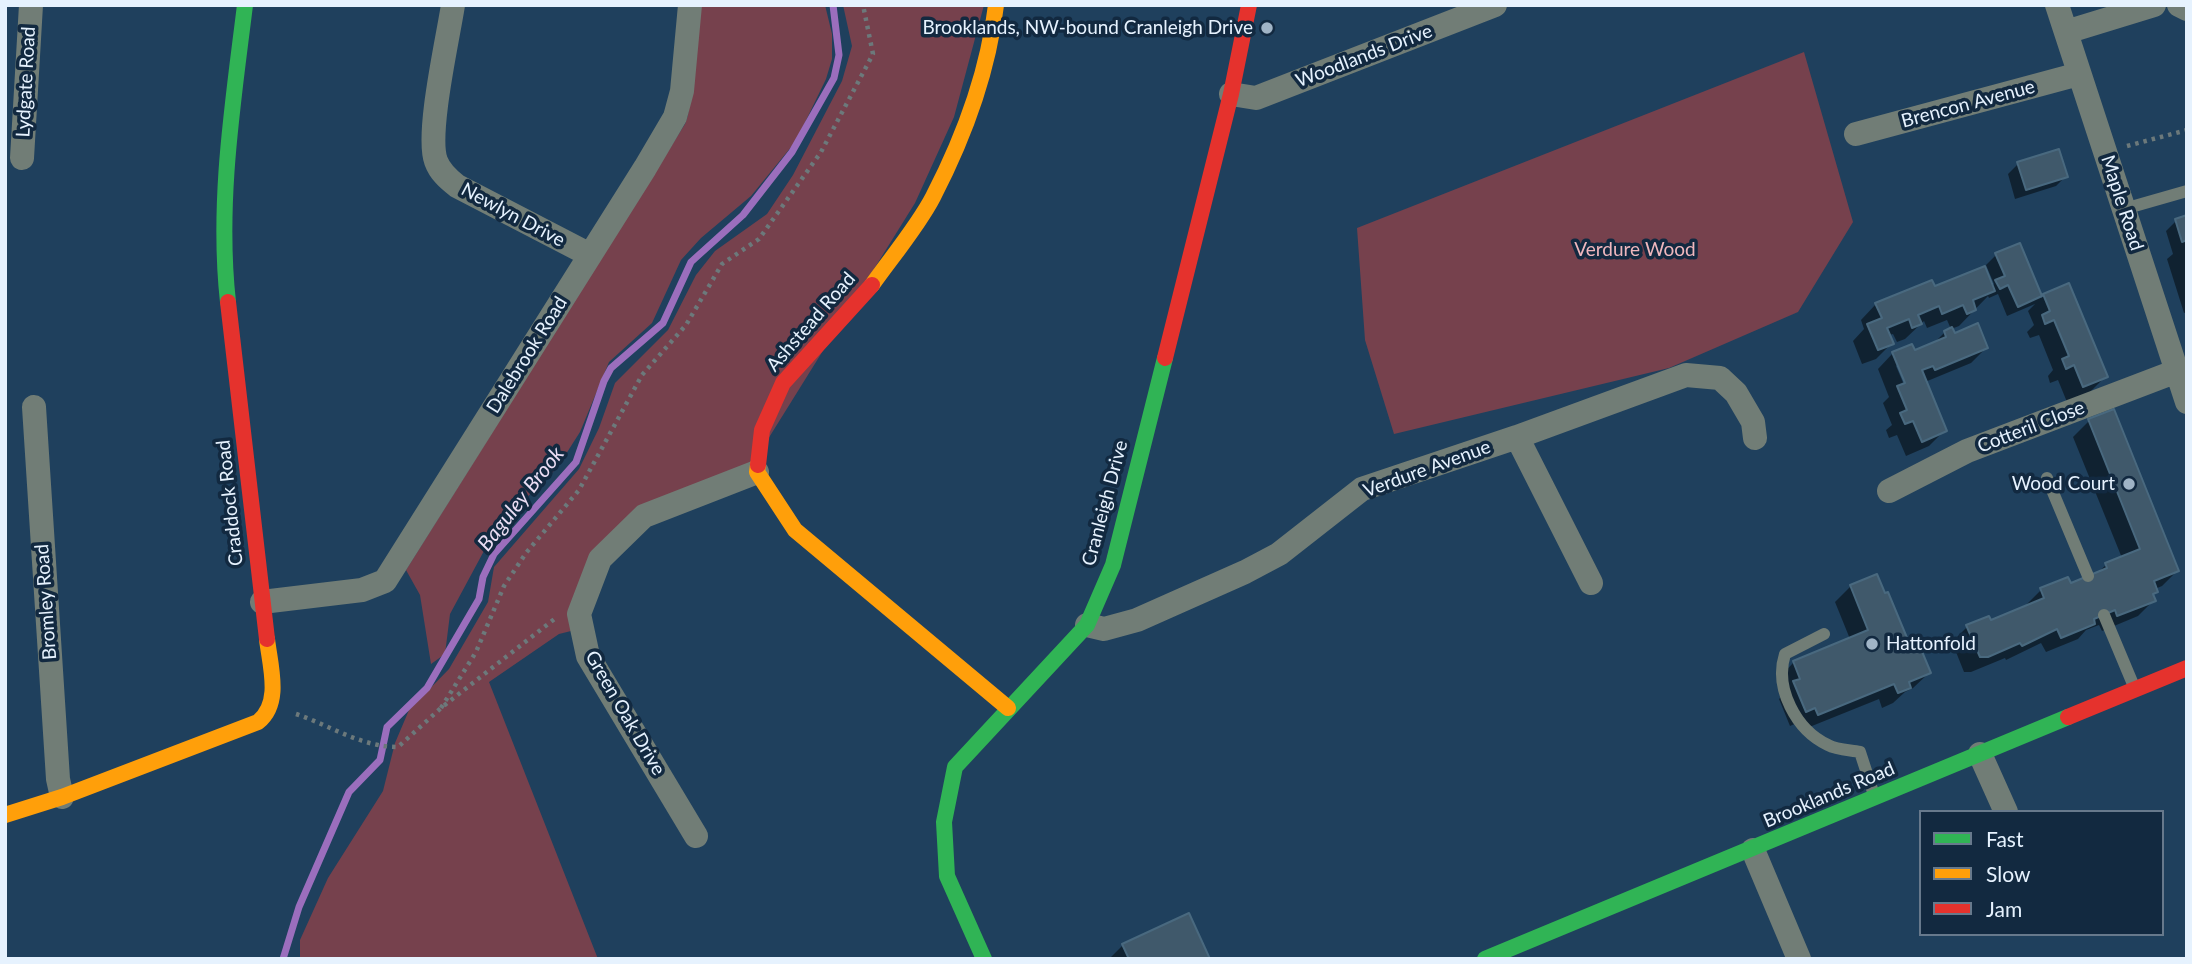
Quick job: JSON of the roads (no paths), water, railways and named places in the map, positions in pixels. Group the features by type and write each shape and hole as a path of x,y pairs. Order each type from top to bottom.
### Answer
{"street":[{"name":"Lydgate Road","path":"22,159 31,5"},
{"name":"Craddock Road","path":"62,797 253,725 264,719 271,708 273,693 226,288 223,226 245,5"},
{"name":"Newlyn Drive","path":"453,5 434,125 433,145 436,161 443,174 457,186 590,255"},
{"name":"Dalebrook Road","path":"262,602 362,590 385,581 675,117 682,91 690,5"},
{"name":"Ashstead Road","path":"757,472 762,430 783,383 865,295 932,200 979,91 992,38 996,5"},
{"name":"Cranleigh Drive","path":"984,959 947,876 944,822 955,767 1087,625 1113,565 1231,94 1249,5"},
{"name":"Woodlands Drive","path":"1231,94 1256,98 1495,5"},
{"name":"Maple Road","path":"2057,5 2187,402"},
{"path":"2066,32 2154,5"},
{"path":"2179,5 2187,9"},
{"name":"Brencon Avenue","path":"1856,134 2080,74"},
{"name":"Cotteril Close","path":"1889,491 1967,451 2177,371"},
{"name":"Verdure Avenue","path":"1087,625 1104,629 1138,620 1279,554 1362,489 1686,376 1720,378 1737,393 1753,422 1755,438"},
{"name":"Bromley Road","path":"34,407 58,779 62,797"},
{"path":"1517,437 1591,583"},
{"name":"Green Oak Drive","path":"696,836 588,656 579,614 600,559 643,516 757,472"},
{"path":"757,472 795,530 1008,708"},
{"name":"Brooklands Road","path":"1485,959 2187,668"},
{"path":"1980,754 2005,810"},
{"path":"5,815 62,797"},
{"path":"1753,849 1799,959"}],"lane":[{"path":"2124,209 2187,191"},
{"path":"2047,478 2088,576"},
{"path":"2104,615 2135,690"},
{"path":"1824,634 1785,654 1781,666 1782,680 1795,715 1804,727 1830,746 1860,752 1875,799"}],"waterway":[{"name":"Baguley Brook","path":"283,959 299,907 349,792 380,760 387,727 427,688 479,599 483,577 494,554 576,462 611,368 663,323 691,262 743,215 792,152 834,78 839,55 833,5"}],"place":[{"name":"Brooklands, NW-bound Cranleigh Drive","path":"1267,28"},
{"name":"Wood Court","path":"2129,484"},
{"name":"Hattonfold","path":"1872,644"}],"park label":[{"name":"Verdure Wood","path":"1635,250"}]}
